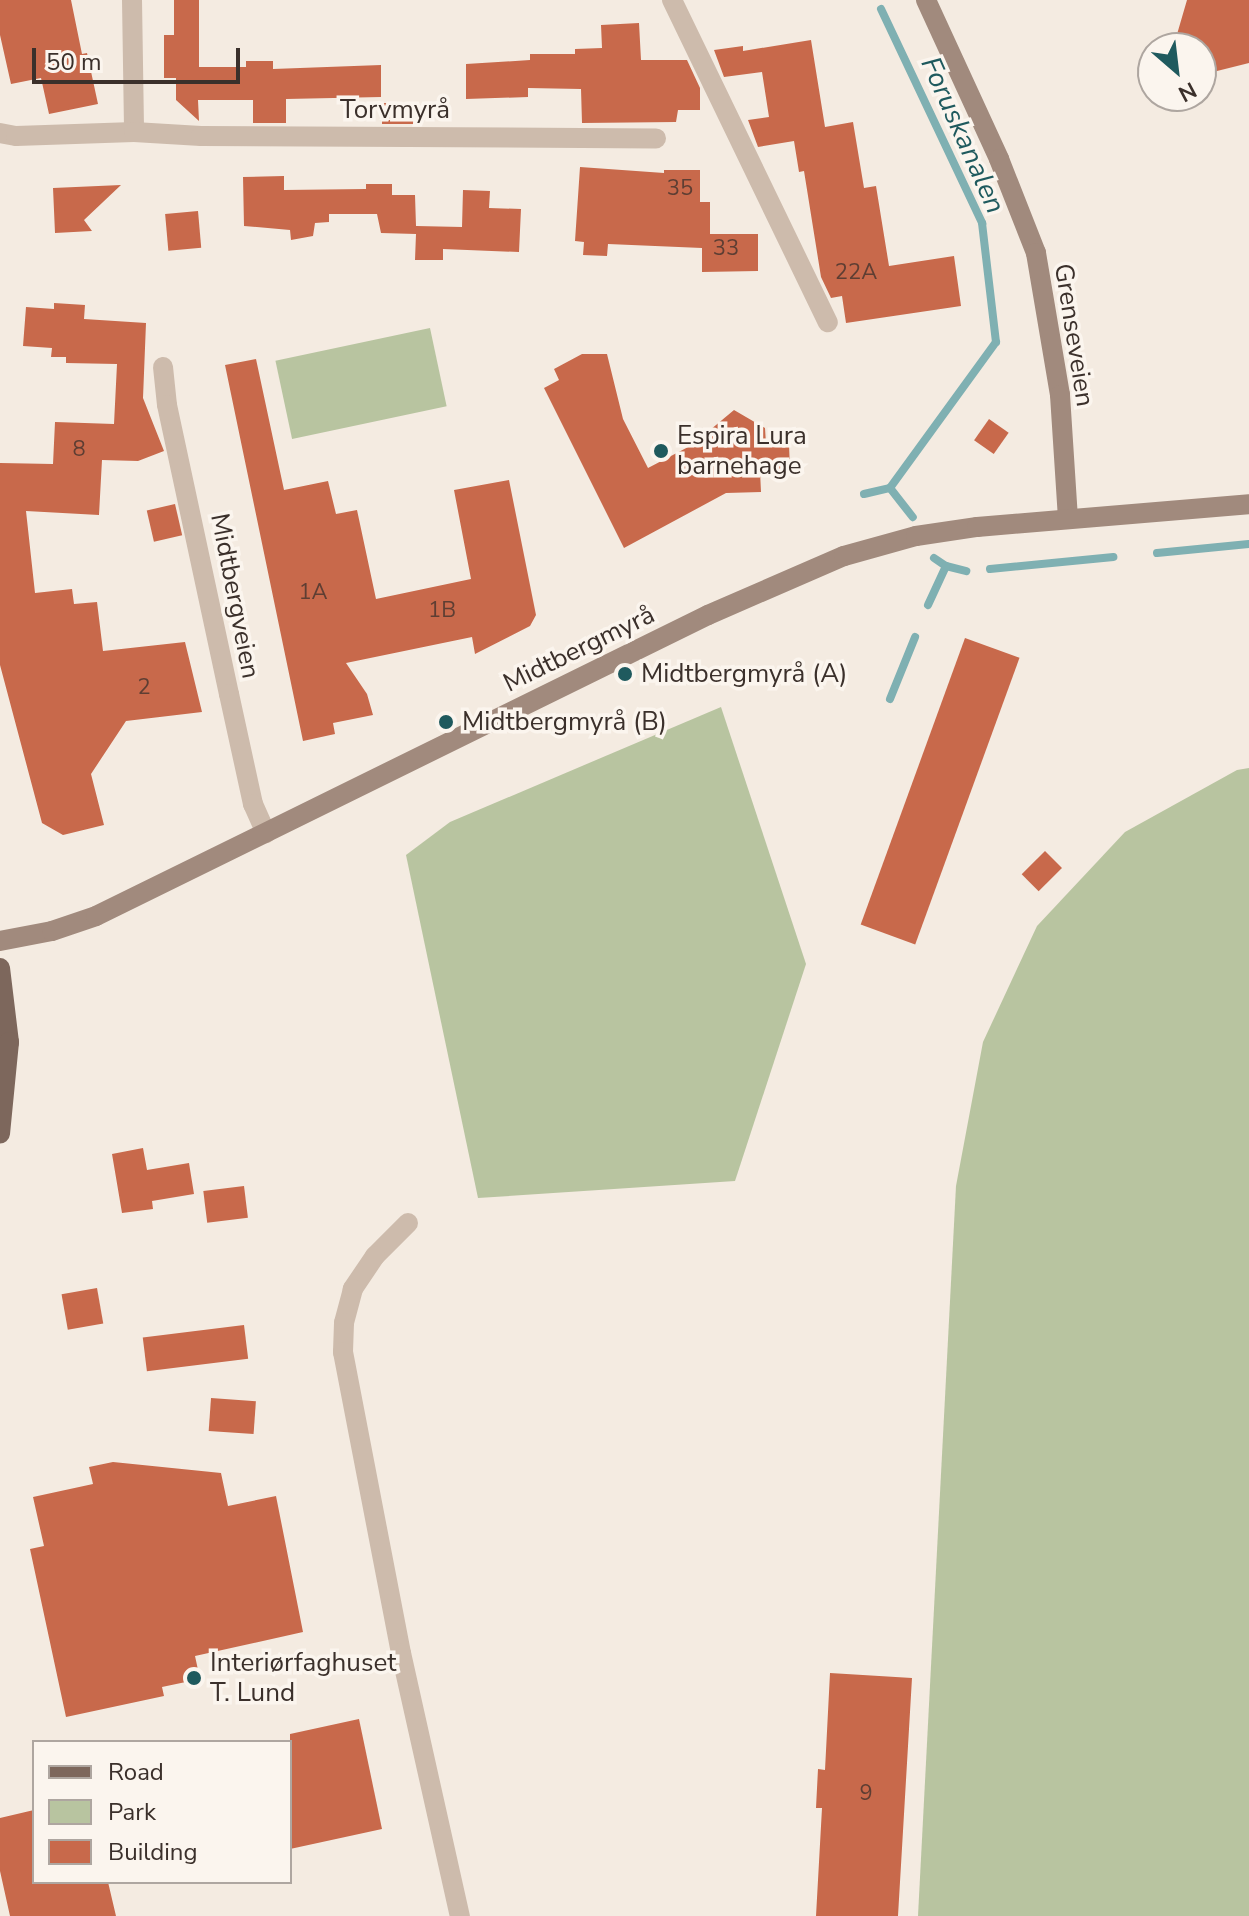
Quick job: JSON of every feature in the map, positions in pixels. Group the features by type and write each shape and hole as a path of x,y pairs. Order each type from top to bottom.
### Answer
{"main road":[{"path":"0,968 9,1042 0,1134"}],"street":[{"path":"132,0 134,132"},
{"path":"672,0 828,322"},
{"name":"Grenseveien","path":"926,0 999,159 1036,253 1060,395 1068,519"},
{"name":"Torvmyrå","path":"0,133 57,136 134,132 201,136 656,138"},
{"name":"Midtbergveien","path":"163,367 167,405 253,804 266,833"},
{"path":"1068,519 1249,504"},
{"name":"Midtbergmyrå","path":"0,941 52,931 96,916 708,615 844,556 916,536 1068,519"},
{"path":"408,1223 361,1275 347,1307 343,1342 401,1653 460,1916"}],"green space":[{"path":"430,328 447,406 292,439 275,361"},
{"path":"721,707 806,964 735,1181 478,1198 406,855 450,822"},
{"path":"1249,768 1249,1916 918,1916 956,1186 983,1042 1037,926 1125,832 1237,770"}],"building":[{"path":"0,0 71,0 82,54 87,53 98,104 49,114 41,78 11,84 0,35"},
{"path":"174,0 199,0 199,67 246,67 246,61 273,61 273,69 381,65 381,97 286,99 286,123 253,123 253,100 198,100 199,121 176,100 176,78 164,78 164,35 174,35"},
{"path":"1187,0 1249,0 1249,63 1217,71 1217,32 1178,32"},
{"path":"639,23 641,60 687,60 700,88 700,110 678,110 676,122 582,123 581,89 528,88 528,97 466,99 466,64 530,60 530,54 575,54 575,49 602,48 601,25"},
{"path":"811,40 825,127 853,122 864,188 876,186 889,266 954,256 961,306 846,323 842,296 831,298 821,277 804,171 799,172 794,141 758,147 748,120 769,117 762,72 724,77 714,50 743,46 743,51"},
{"path":"382,103 413,103 413,124 382,124"},
{"path":"580,167 664,173 664,170 700,170 700,202 710,202 710,234 758,234 758,271 702,272 702,248 608,244 607,256 583,255 584,242 575,241"},
{"path":"284,176 284,190 366,189 366,184 392,184 392,195 415,195 416,226 462,227 463,190 490,191 489,208 521,209 519,252 443,249 443,260 415,260 416,234 381,233 377,214 329,214 329,222 315,223 313,236 291,240 290,230 244,226 243,177"},
{"path":"121,185 84,220 92,231 55,233 53,188"},
{"path":"198,211 201,248 168,251 165,214"},
{"path":"54,303 85,305 84,319 146,323 143,398 164,451 138,461 102,460 99,515 26,511 35,593 72,589 74,604 97,602 103,651 185,642 202,712 126,721 91,774 104,825 63,835 42,823 0,665 0,463 53,464 55,422 114,424 117,364 66,363 66,357 51,357 52,348 23,346 26,307 54,309"},
{"path":"582,354 607,354 623,419 648,468 692,445 734,410 765,428 766,444 789,444 790,470 760,471 761,492 726,493 624,548 544,388 559,380 554,369"},
{"path":"256,359 284,490 328,481 336,514 357,510 376,599 471,579 454,490 509,480 536,615 530,626 475,654 472,637 346,663 367,694 373,715 333,723 335,734 303,741 225,365"},
{"path":"989,419 1009,433 994,454 974,440"},
{"path":"175,504 182,535 154,542 147,511"},
{"path":"965,638 1020,658 915,944 861,925"},
{"path":"1045,851 1062,868 1039,891 1022,874"},
{"path":"143,1148 147,1170 189,1163 194,1194 152,1201 153,1209 122,1213 112,1154"},
{"path":"244,1186 248,1218 207,1223 203,1191"},
{"path":"97,1288 103,1323 68,1330 62,1294"},
{"path":"244,1325 248,1359 147,1371 143,1337"},
{"path":"211,1398 256,1401 254,1434 209,1431"},
{"path":"113,1462 221,1473 228,1506 276,1496 303,1632 195,1656 200,1679 162,1687 164,1696 66,1717 30,1549 44,1546 33,1497 93,1484 89,1467"},
{"path":"830,1673 912,1678 898,1916 816,1916 822,1808 816,1808 818,1769 825,1770"},
{"path":"359,1719 382,1829 292,1849 290,1734"},
{"path":"32,1810 32,1884 108,1884 116,1916 10,1916 0,1871 0,1818"}],"waterway":[{"name":"Foruskanalen","path":"881,9 982,223 996,342 890,488"},
{"name":"Foruskanalen","path":"864,494 890,488 913,517"},
{"name":"Foruskanalen","path":"1157,553 1249,544"},
{"name":"Foruskanalen","path":"990,569 1113,557"},
{"name":"Foruskanalen","path":"934,558 946,566 966,571"},
{"path":"928,605 946,566"},
{"path":"890,699 915,637"}],"place":[{"name":"Espira Lura barnehage","path":"661,451"},
{"name":"Midtbergmyrå (A)","path":"625,674"},
{"name":"Midtbergmyrå (B)","path":"446,722"},
{"name":"Interiørfaghuset T. Lund","path":"194,1678"}]}
